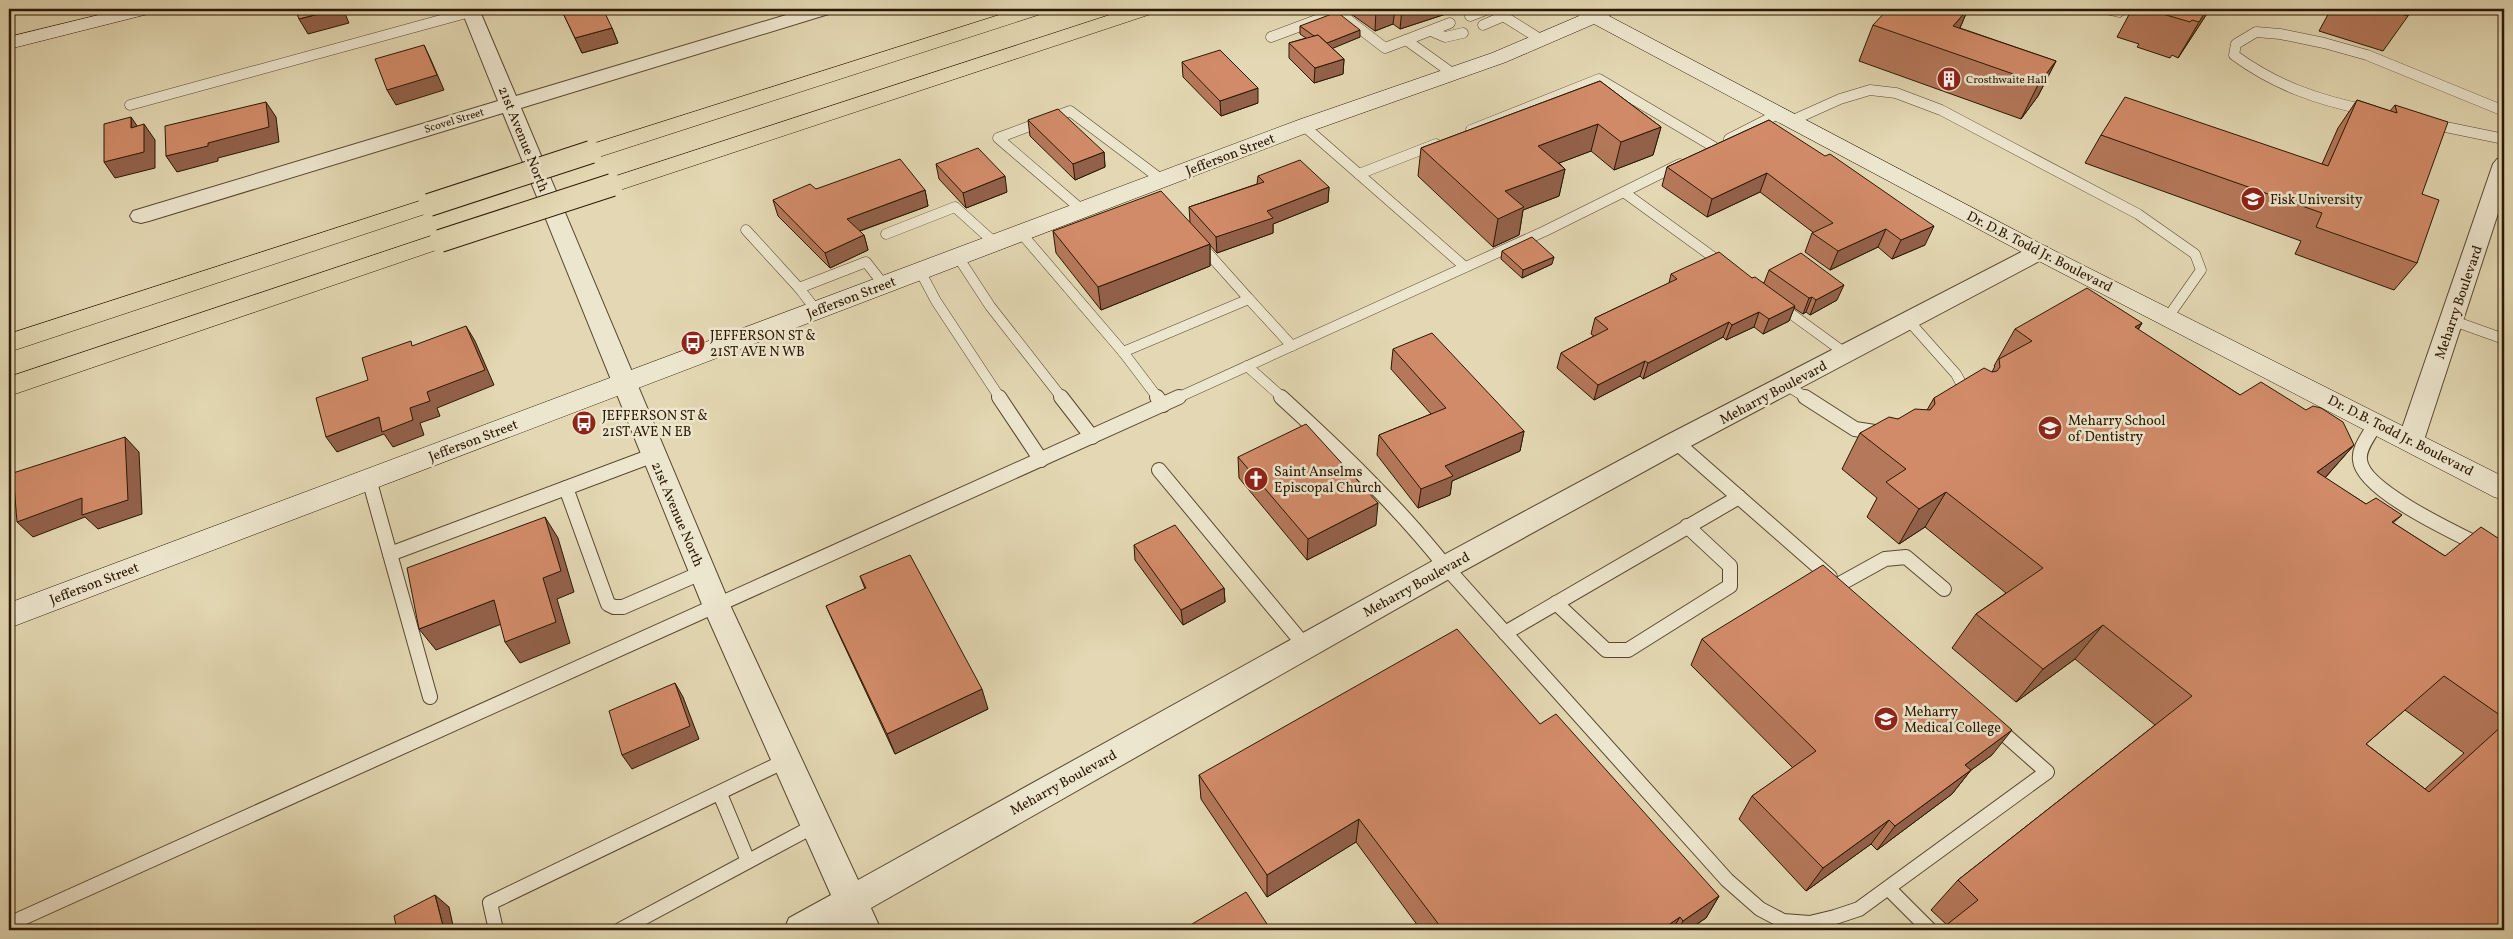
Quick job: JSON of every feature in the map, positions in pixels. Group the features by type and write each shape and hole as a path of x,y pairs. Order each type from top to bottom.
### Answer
{"highway":[{"path":"9,344 591,152 1037,9"},
{"path":"9,387 440,241 1147,9"}],"main road":[{"path":"9,43 145,9"},
{"name":"Jefferson Street","path":"9,616 1082,210 1155,187 1304,126 1540,39 1594,11"},
{"name":"Dr. D.B. Todd Jr. Boulevard","path":"1594,11 1785,118 2039,252 2504,488"}],"street":[{"name":"Scovel Street","path":"141,216 509,103 825,9"},
{"name":"21st Avenue North","path":"474,10 509,103 717,607 864,930"},
{"name":"Meharry Boulevard","path":"2411,440 2504,164"},
{"name":"Meharry Boulevard","path":"801,930 1446,567 1676,442 2039,252"}],"lane":[{"path":"1470,16 1488,9"},
{"path":"1492,9 1540,39"},
{"path":"2106,9 2118,12"},
{"path":"130,105 474,10"},
{"path":"1271,37 1338,12 1385,48 1450,23"},
{"path":"1483,25 1504,16"},
{"path":"1432,30 1445,37 1463,33"},
{"path":"2377,112 2311,98 2259,74 2234,55 2236,44 2256,32 2280,34 2324,43 2367,55 2504,111"},
{"path":"1406,40 1452,73"},
{"path":"1461,134 1599,79 1709,149 1785,118 1870,90 1896,93 1941,110 2138,214 2195,254 2201,270 2168,317"},
{"path":"1082,210 998,138 1070,110 1155,187"},
{"path":"2422,122 2504,139"},
{"path":"1304,126 1466,267"},
{"path":"1359,174 1442,141"},
{"path":"9,924 551,678 717,607 1163,405 1625,193 1687,161"},
{"path":"1625,193 1730,269"},
{"path":"886,234 956,207 995,243"},
{"path":"746,230 799,288 816,310"},
{"path":"1021,233 1123,352 1163,405"},
{"path":"1193,236 1292,346"},
{"path":"958,257 990,306 1092,437"},
{"path":"799,288 866,262 884,285"},
{"path":"920,271 936,300 1041,460"},
{"path":"1770,298 1845,353"},
{"path":"1123,352 1249,299"},
{"path":"1908,320 1956,374 1971,400"},
{"path":"2451,320 2504,339"},
{"path":"1247,366 1328,441 1420,534 1446,567 1727,880 1774,926 1826,921 1860,909 2047,772 1987,718"},
{"path":"1786,385 1855,429 1890,435"},
{"path":"2376,422 2359,458 2369,478 2379,489 2394,499 2504,557"},
{"path":"1676,442 1853,598"},
{"path":"390,554 654,455"},
{"path":"1159,470 1306,646"},
{"path":"369,479 430,696"},
{"path":"566,488 608,604 614,607 623,607 703,572"},
{"path":"1505,633 1739,497"},
{"path":"1556,603 1606,650 1628,650 1730,586 1730,566 1687,526"},
{"path":"1838,585 1885,559 1906,557 1944,589"},
{"path":"496,930 490,903 720,794 787,760"},
{"path":"720,794 748,861"},
{"path":"620,930 816,825"},
{"path":"1889,889 1930,930"}],"building":[{"path":"295,9 338,9 299,19"},
{"path":"561,9 603,9 612,28 575,38"},
{"path":"1888,9 1968,9 1953,26 2056,61 2039,83 1873,25"},
{"path":"2158,9 2207,9 2199,22 2192,20 2190,22 2156,12"},
{"path":"2385,9 2411,9 2408,16"},
{"path":"1337,12 1360,30 1327,43 1318,35 1314,36 1300,26"},
{"path":"1318,35 1344,59 1315,68 1289,43"},
{"path":"424,45 437,75 387,90 375,59"},
{"path":"1220,50 1258,88 1220,101 1182,62"},
{"path":"1600,81 1661,127 1621,142 1598,124 1538,146 1565,169 1505,191 1524,207 1498,219 1421,148"},
{"path":"2125,97 2328,166 2357,100 2397,113 2395,105 2448,122 2422,194 2439,200 2417,263 2316,227 2322,213 2101,135"},
{"path":"266,102 269,127 208,143 208,146 166,156 165,126"},
{"path":"1058,109 1104,152 1073,164 1028,120"},
{"path":"131,117 131,128 144,124 144,152 104,162 104,124"},
{"path":"1769,120 1825,156 1830,154 1934,226 1901,240 1886,229 1838,251 1812,233 1833,223 1767,173 1712,199 1667,167"},
{"path":"978,148 1005,176 963,193 936,164"},
{"path":"900,159 925,190 847,219 864,235 825,253 773,200 810,184 816,189"},
{"path":"1300,160 1329,187 1267,211 1273,218 1216,237 1189,207 1264,182 1258,176"},
{"path":"1161,191 1210,244 1098,287 1053,231"},
{"path":"1532,237 1554,257 1523,270 1502,251"},
{"path":"1719,252 1752,278 1755,277 1795,306 1769,319 1759,312 1732,325 1729,322 1648,363 1645,361 1598,385 1561,353 1608,329 1595,318 1677,279 1671,274"},
{"path":"1801,253 1844,285 1816,300 1812,297 1809,298 1769,270"},
{"path":"2087,288 2142,323 2135,327 2240,395 2261,382 2306,410 2313,406 2321,408 2343,422 2354,445 2317,472 2366,504 2376,498 2402,515 2392,522 2445,556 2481,527 2504,542 2504,718 2444,676 2366,744 2429,792 2504,724 2504,930 1940,930 1978,900 1958,880 2192,696 2103,625 2043,669 1976,614 2043,568 1946,492 1919,509 1886,482 1906,469 1860,433 1889,417 1898,419 1915,409 1930,410 1935,404 1934,398 1984,368 1992,372 1997,371 2000,367 1999,359 2032,341 2015,329"},
{"path":"466,326 485,370 427,392 430,401 410,408 413,420 382,432 379,417 326,437 316,398 368,380 362,358 411,341 412,346"},
{"path":"1432,333 1524,431 1445,466 1453,476 1421,489 1379,435 1446,408 1393,349"},
{"path":"1306,424 1378,503 1308,539 1238,457"},
{"path":"125,437 128,500 82,515 82,498 17,522 13,473"},
{"path":"545,517 561,571 543,578 556,622 505,642 494,600 419,629 407,568"},
{"path":"1175,525 1224,588 1181,610 1134,545"},
{"path":"910,555 982,689 887,734 826,606 866,588 860,576"},
{"path":"1823,565 2012,730 1965,765 1971,770 1895,826 1889,820 1823,868 1752,796 1816,751 1702,639"},
{"path":"1457,629 1540,724 1556,714 1719,896 1683,921 1680,917 1661,930 1443,930 1359,819 1267,875 1199,775"},
{"path":"675,683 690,726 622,755 609,711"},
{"path":"1246,892 1271,930 1182,930"},
{"path":"435,895 444,930 397,930 394,916"}],"place":[{"name":"Crosthwaite Hall","path":"1949,79"},
{"name":"Fisk University","path":"2253,199"},
{"name":"JEFFERSON ST & 21ST AVE N WB","path":"693,343"},
{"name":"JEFFERSON ST & 21ST AVE N EB","path":"584,423"},
{"name":"Meharry School of Dentistry","path":"2050,428"},
{"name":"Saint Anselms Episcopal Church","path":"1256,479"},
{"name":"Meharry Medical College","path":"1886,719"}]}
